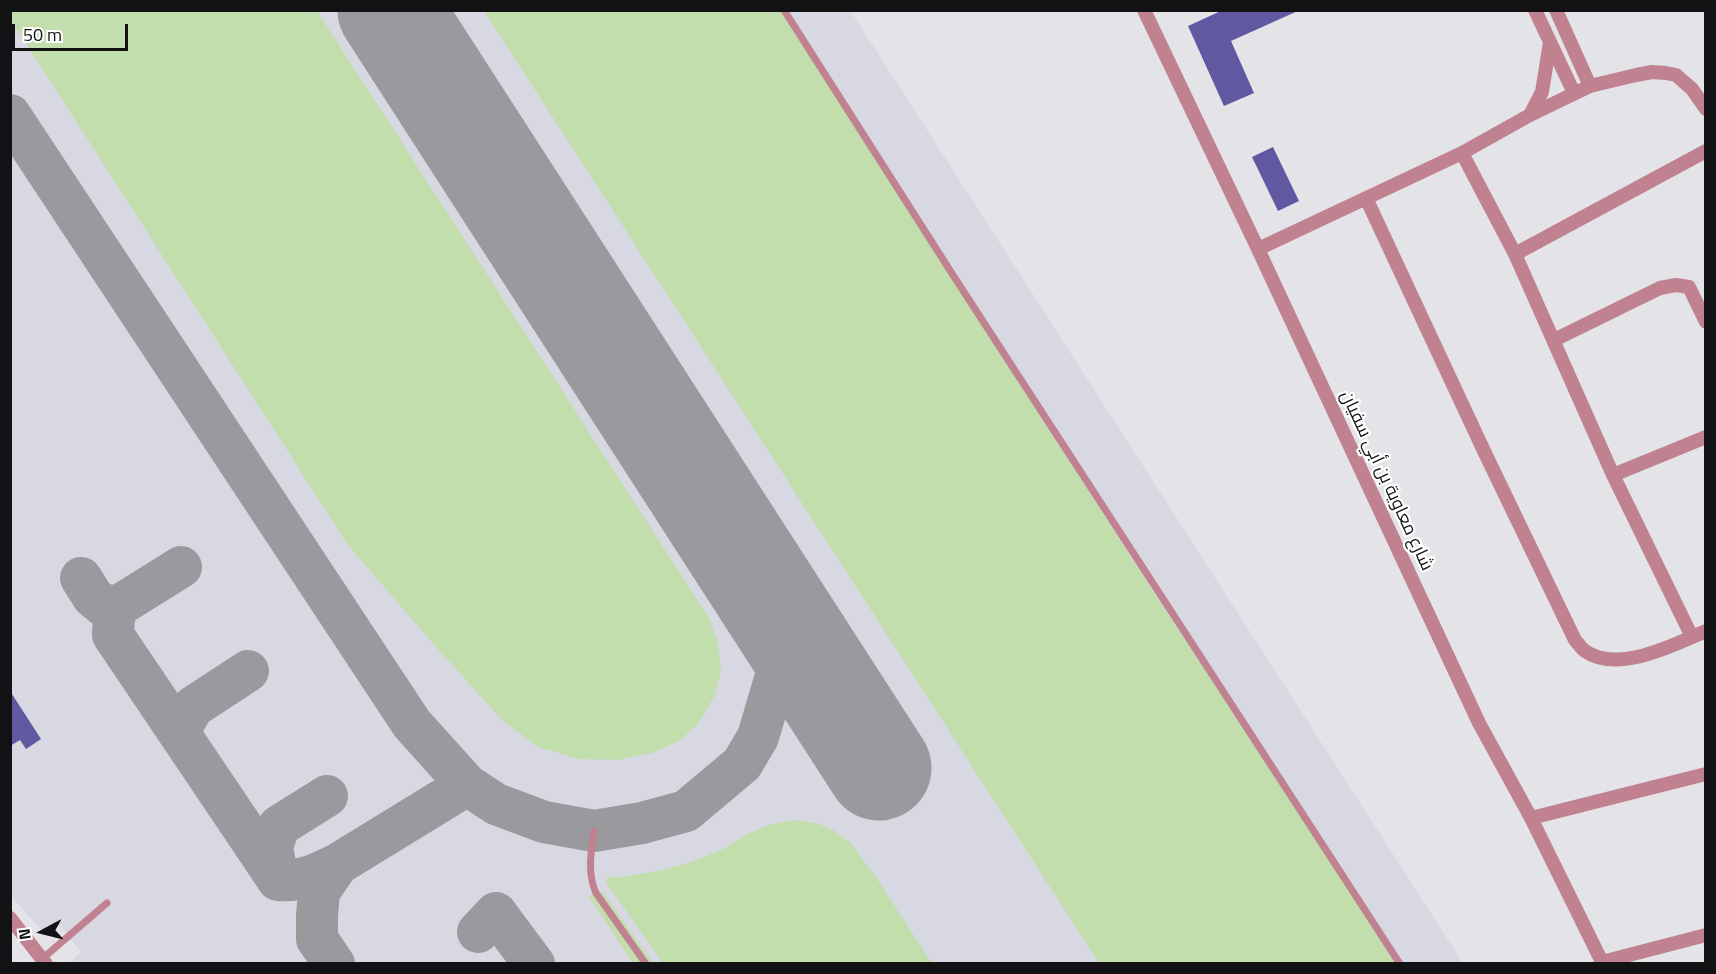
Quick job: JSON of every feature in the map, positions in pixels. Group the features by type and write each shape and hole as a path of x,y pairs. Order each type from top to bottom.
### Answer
{"street":[{"name":"شارع معاوية بن أبي سفيان","path":"1144,10 1479,723 1531,818 1603,963"},
{"path":"1535,10 1574,93"},
{"path":"1556,10 1590,86"},
{"path":"1530,115 1542,92 1550,42"},
{"path":"1258,249 1462,153 1530,115 1590,86 1652,72 1666,73 1676,75 1692,89 1706,109"},
{"path":"1515,254 1706,151"},
{"path":"1462,153 1515,254 1613,475 1692,637"},
{"path":"1366,198 1478,440 1575,640 1585,651 1599,657 1639,658 1706,631"},
{"path":"1554,340 1660,288 1676,285 1689,287 1706,322"},
{"path":"1613,475 1706,437"},
{"path":"1531,818 1706,774"},
{"path":"10,918 44,961"},
{"path":"1603,963 1706,935"}],"lane":[{"path":"784,10 1400,963"},
{"path":"594,831 590,865 592,884 646,963"},
{"path":"44,961 107,903"}],"shaded area":[{"path":"850,10 1463,963 69,964 81,952 60,926 44,933 11,896 11,11"}],"green space":[{"path":"11,10 317,11 709,618 718,642 721,670 715,695 698,724 679,741 652,753 618,760 578,759 538,747 502,720 348,545 11,20"},
{"path":"484,11 781,11 1121,542 1397,963 1099,963"},
{"path":"794,820 817,823 833,830 851,843 932,963 663,963 607,884 606,878 635,875 677,866 723,849 759,829"},
{"path":"602,891 653,963 633,963 589,897"}],"building":[{"path":"1223,10 1300,10 1231,41 1254,93 1224,106 1188,26"},
{"path":"1273,147 1299,201 1278,211 1252,157"},
{"path":"10,691 41,739 26,749 20,740 10,746"}],"taxiway":[{"path":"10,115 412,724 467,785 496,804 544,822 594,831 642,823 686,811 742,764 758,737 778,669 762,588"},
{"path":"181,567 120,605 114,616 113,635 278,880 302,878 338,864"},
{"path":"81,578 93,597 104,606 120,605"},
{"path":"179,731 193,707 248,671"},
{"path":"334,964 317,939 317,916 319,892 338,864 467,785"},
{"path":"278,880 272,847 279,826 327,796"},
{"path":"478,932 496,913 534,964"}],"runway":[{"path":"390,10 879,768"}]}
